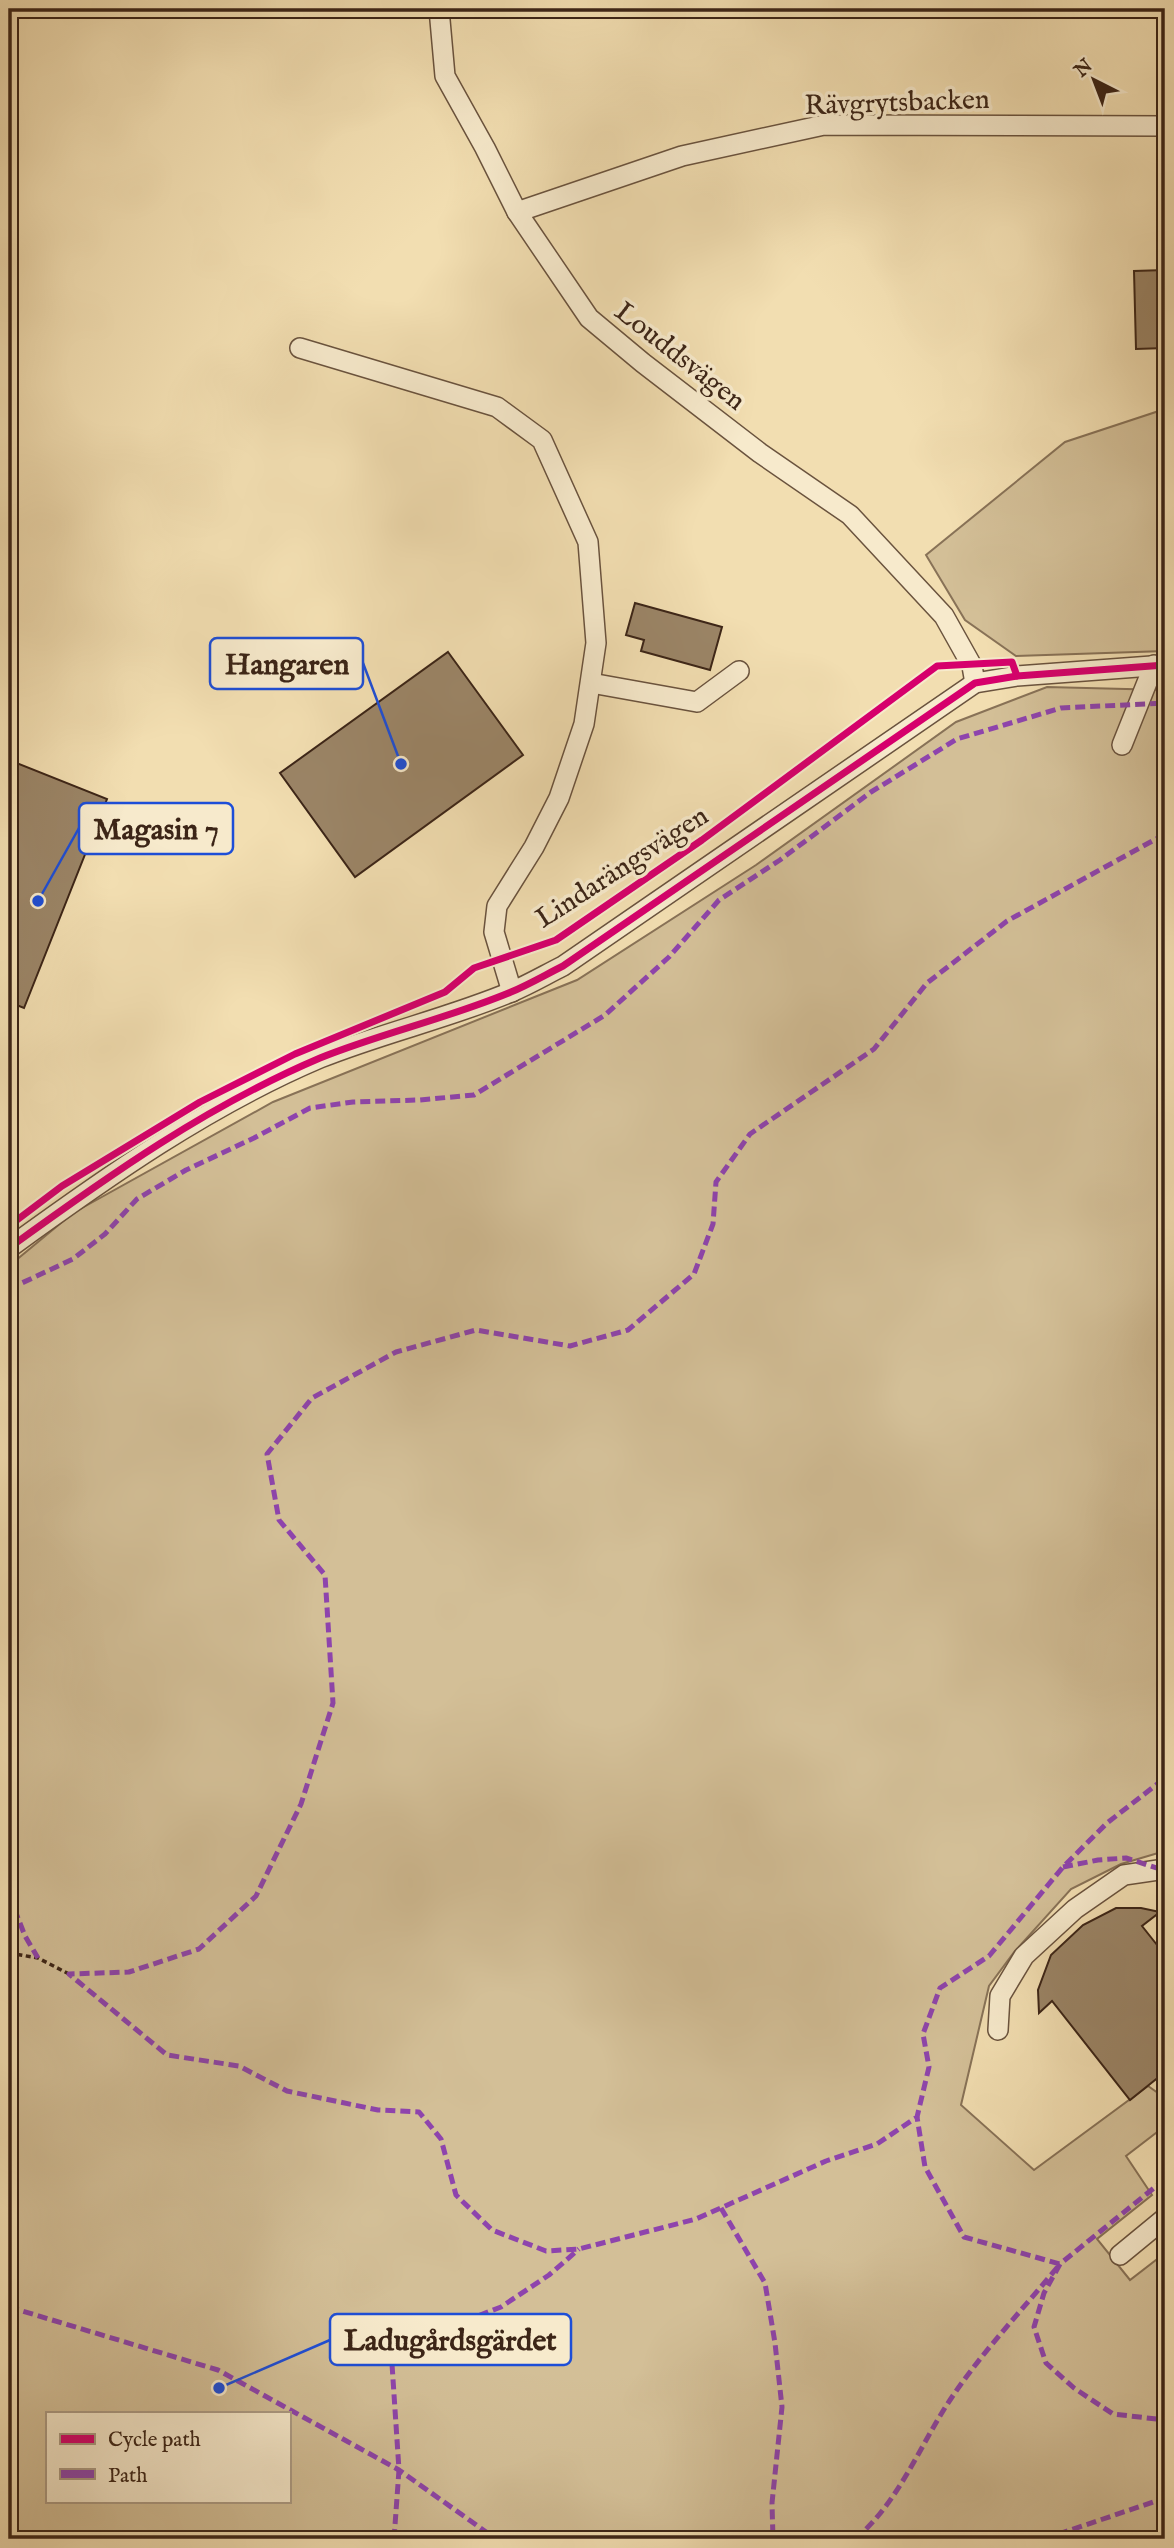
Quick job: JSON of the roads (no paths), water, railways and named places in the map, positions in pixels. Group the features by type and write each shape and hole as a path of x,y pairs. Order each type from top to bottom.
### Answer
{"street":[{"name":"Louddsvägen","path":"439,9 445,76 517,212 589,318 750,445 850,515 944,616 972,666 975,683"},
{"name":"Rävgrytsbacken","path":"517,212 682,156 824,125 1165,127"},
{"path":"300,348 498,407 542,440 588,542 596,643 584,724 559,798 534,847 497,906 494,932 512,992"},
{"name":"Lindarängsvägen","path":"9,1248 118,1169 184,1127 250,1092 321,1058 512,992 563,966 975,683 1017,676 1160,665"},
{"path":"1122,745 1160,665"},
{"path":"591,683 697,702 739,671"},
{"path":"998,2029 1000,1996 1024,1956 1075,1909 1124,1875 1165,1869"},
{"path":"1120,2255 1165,2218"}],"place":[{"name":"Hangaren","path":"401,764"},
{"name":"Magasin 7","path":"38,901"},
{"name":"Ladugårdsgärdet","path":"219,2388"}]}
